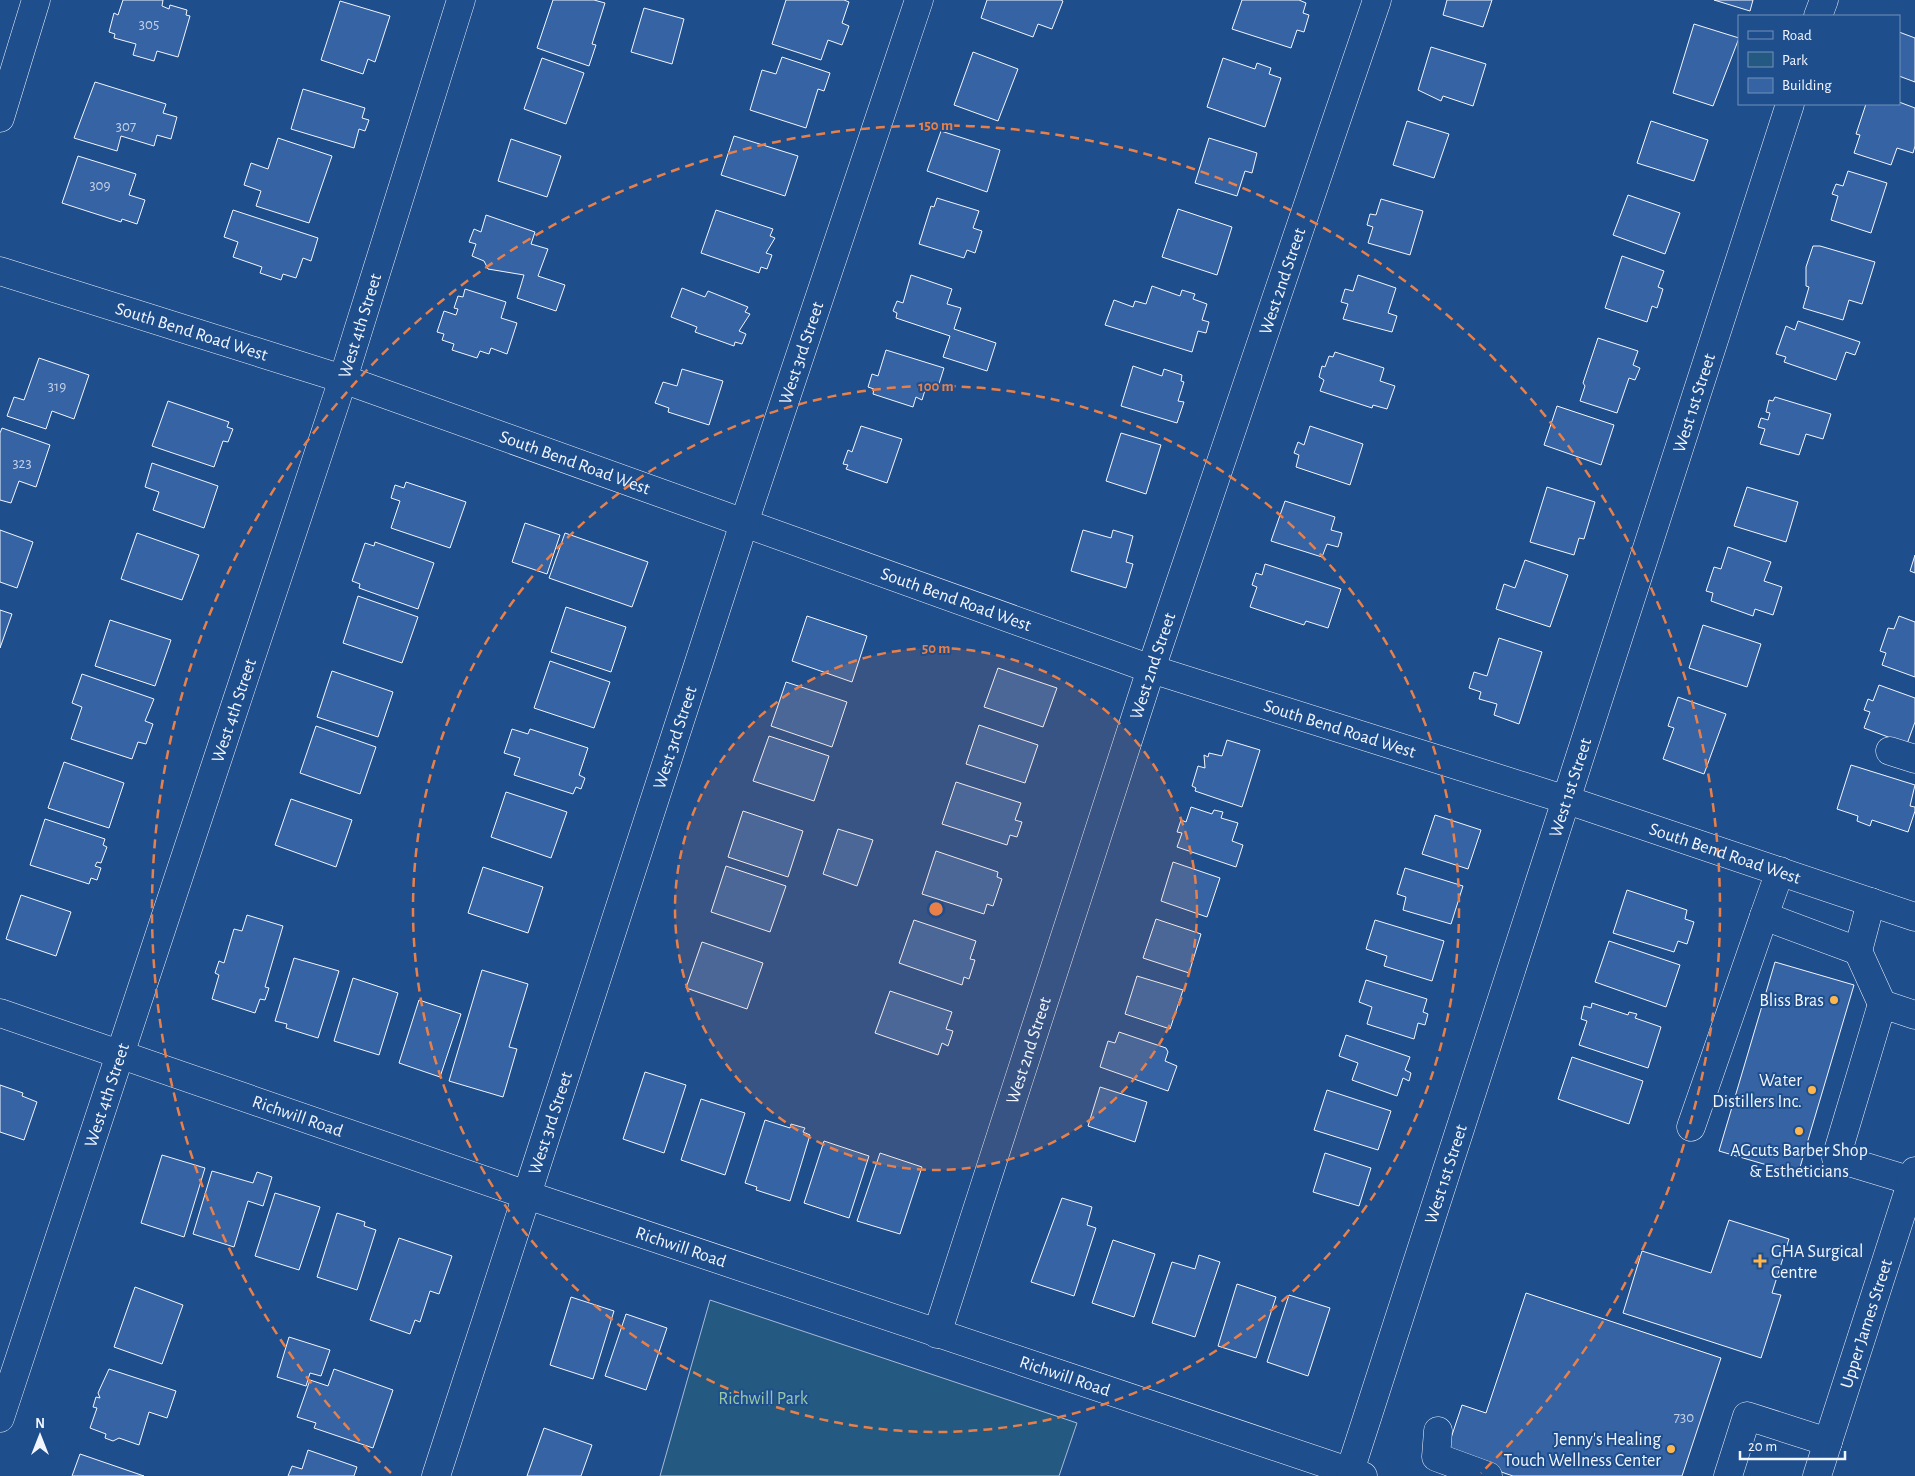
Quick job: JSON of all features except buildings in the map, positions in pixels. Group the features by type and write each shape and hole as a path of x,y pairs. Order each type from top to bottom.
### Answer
{"street":[{"path":"0,118 36,0"},
{"name":"West 4th Street","path":"0,1418 343,379 461,0"},
{"name":"West 3rd Street","path":"436,1476 744,523 920,0"},
{"name":"West 2nd Street","path":"937,1334 1151,669 1377,0"},
{"path":"1818,15 1824,0"},
{"name":"West 1st Street","path":"1356,1474 1415,1265 1567,800 1790,105"},
{"name":"South Bend Road West","path":"0,271 343,379 1151,669 1567,800 1915,917"},
{"path":"1691,1126 1780,871"},
{"path":"1871,902 1858,950 1882,1004 1836,1158 1913,1176"},
{"path":"1764,916 1858,950"},
{"path":"1882,1004 1915,1015"},
{"name":"Richwill Road","path":"0,1013 527,1195 1356,1474"},
{"name":"Upper James Street","path":"1817,1476 1913,1176"},
{"path":"1728,1476 1747,1416 1828,1442"},
{"path":"1438,1431 1436,1457 1488,1476"}],"green space":[{"name":"Richwill Park","path":"710,1300 1077,1423 1059,1476 660,1476"}],"place":[{"name":"Bliss Bras","path":"1834,1000"},
{"name":"Water Distillers Inc.","path":"1812,1090"},
{"name":"AGcuts Barber Shop & Estheticians","path":"1799,1131"},
{"name":"GHA Surgical Centre","path":"1760,1261"},
{"name":"Jenny's Healing Touch Wellness Center","path":"1671,1449"}]}
